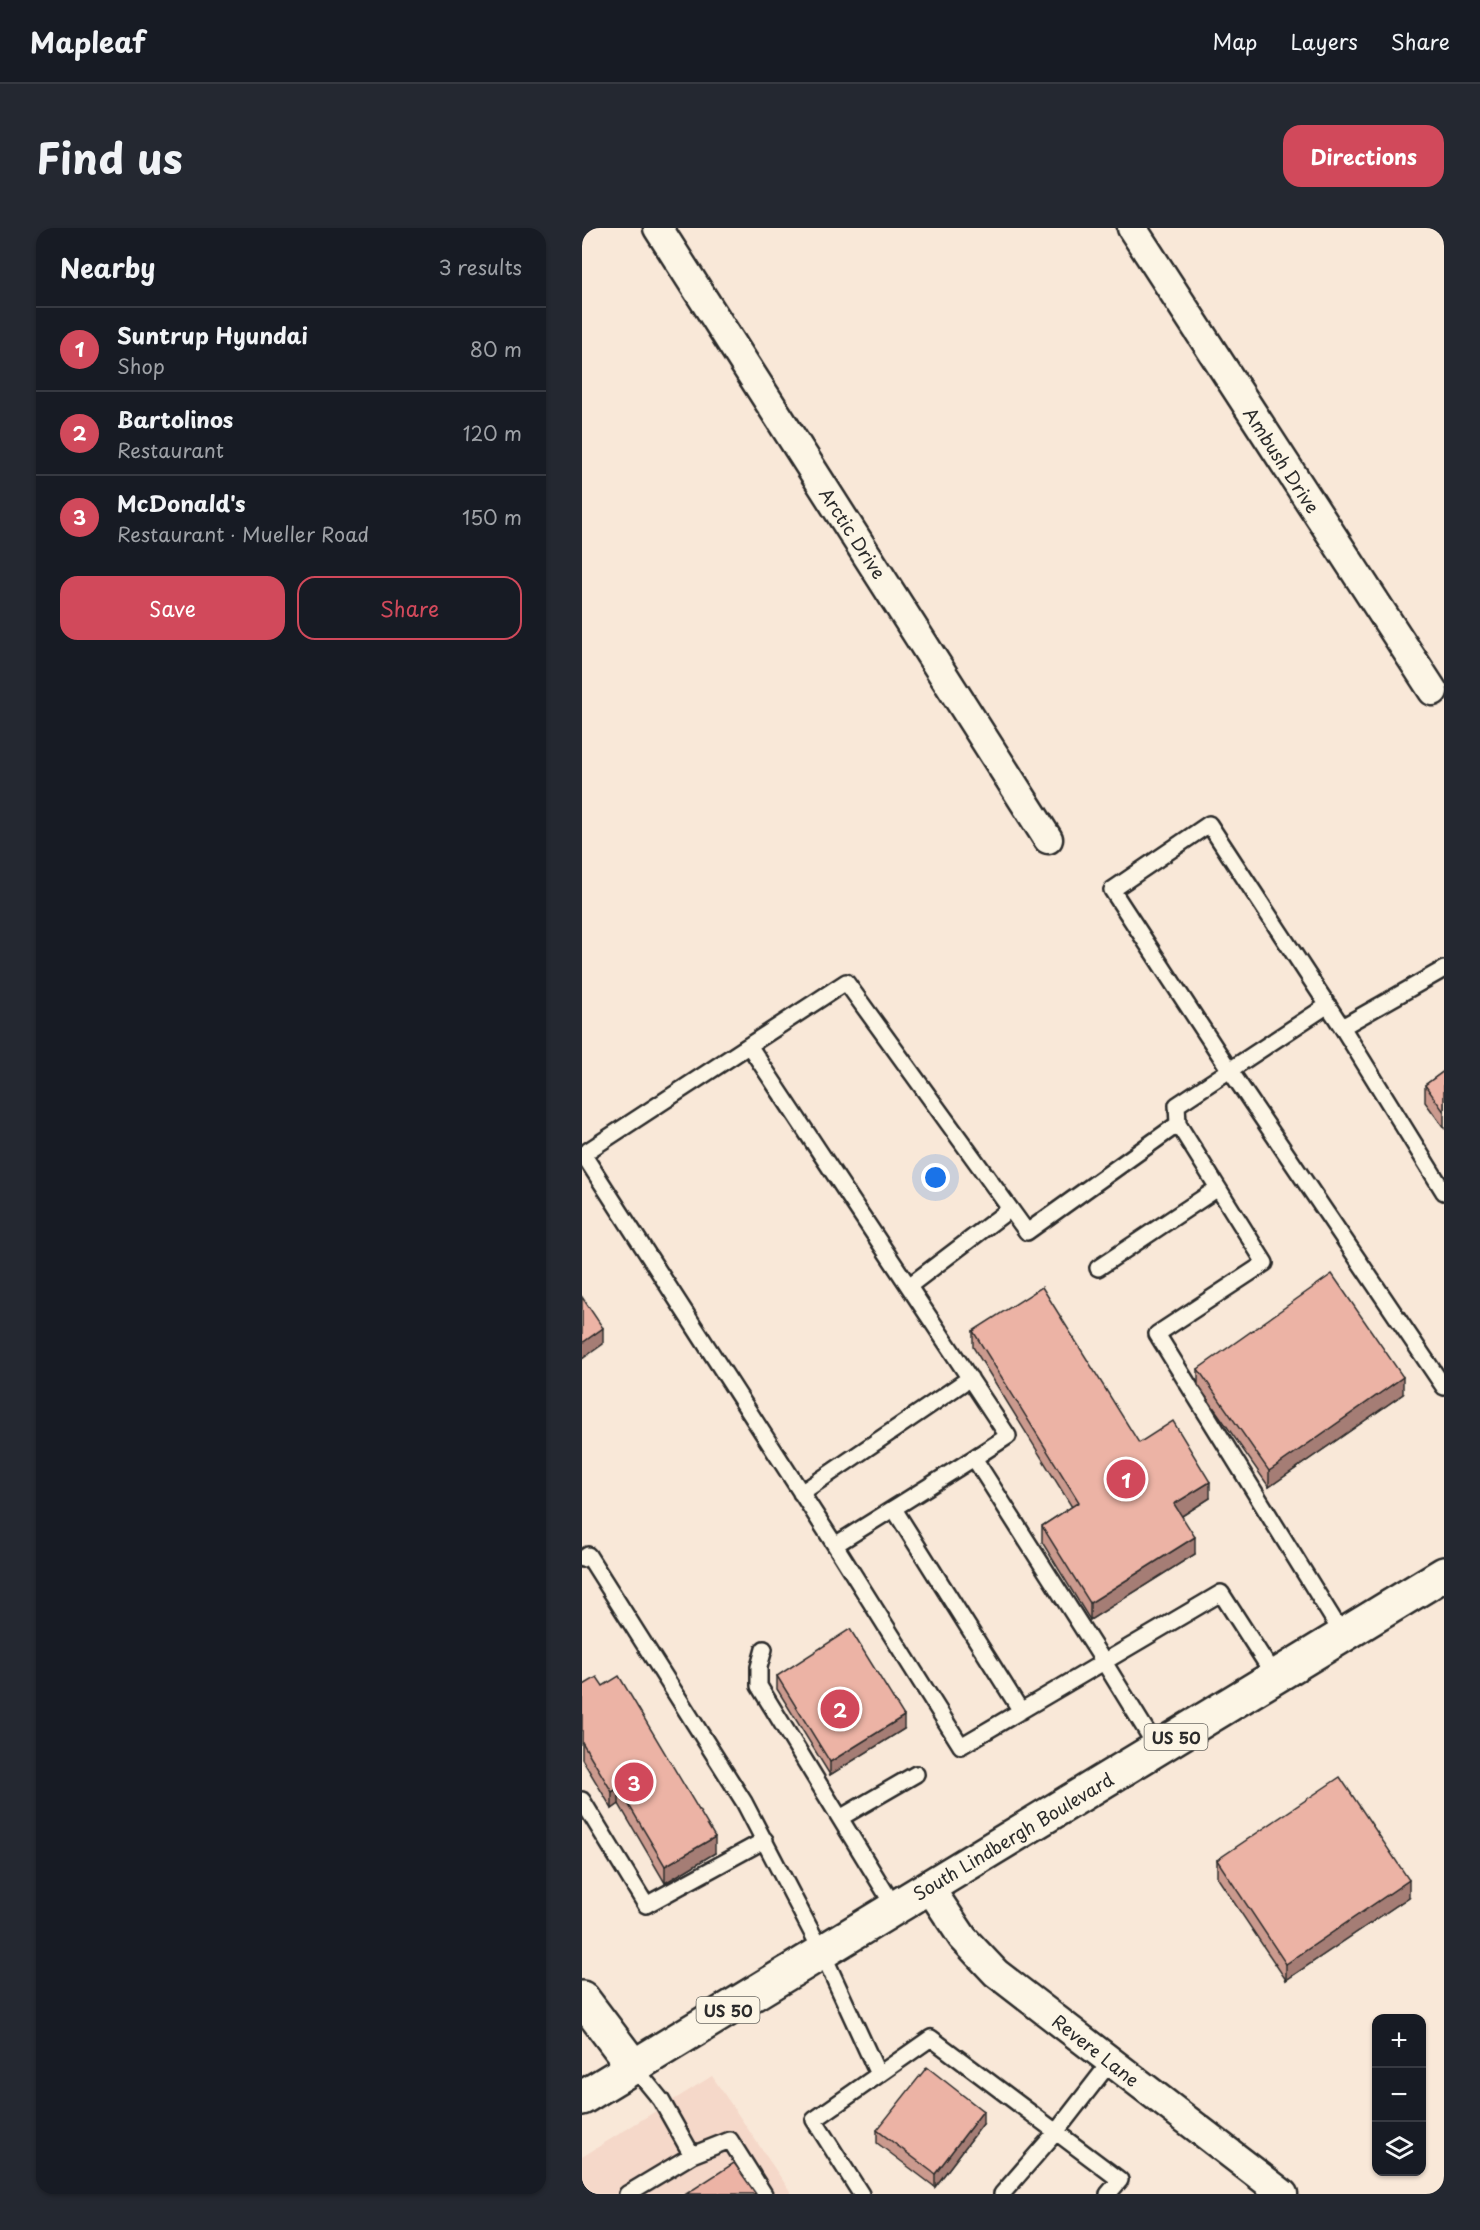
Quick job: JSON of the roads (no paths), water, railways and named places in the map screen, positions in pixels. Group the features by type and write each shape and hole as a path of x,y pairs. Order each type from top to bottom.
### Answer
{"main road":[{"name":"South Lindbergh Boulevard","path":"582,2098 1343,1635 1437,1584"},
{"path":"582,1998 634,2067"}],"street":[{"name":"Arctic Drive","path":"658,228 1048,838"},
{"name":"Ambush Drive","path":"1132,228 1433,692"},
{"name":"Revere Lane","path":"929,1887 963,1938 996,1973 1278,2193"}],"lane":[{"path":"1444,1192 1328,1005 1209,824 1112,890 1229,1069 1444,1387"},
{"path":"1342,1027 1444,969"},
{"path":"1178,1124 1027,1232 846,982 750,1047 583,1154 835,1545 961,1746 1221,1593 1275,1677"},
{"path":"1328,1005 1177,1105 1178,1124 1265,1263 1157,1334 1343,1635"},
{"path":"750,1047 1008,1436 835,1545"},
{"path":"1098,1268 1218,1188"},
{"path":"909,1286 1010,1209"},
{"path":"801,1493 970,1378"},
{"path":"974,1458 1157,1748"},
{"path":"894,1509 1021,1711"},
{"path":"582,1558 588,1555 744,1802 822,1952 878,2074"},
{"path":"764,1649 759,1667 759,1686 895,1908"},
{"path":"840,1818 916,1774"},
{"path":"582,1800 646,1905 765,1840"},
{"path":"861,2194 814,2120 931,2038 1119,2180 1108,2194"},
{"path":"1002,2194 1056,2132 1111,2061"},
{"path":"634,2067 661,2100 692,2155"},
{"path":"627,2194 692,2155 730,2140 764,2194"}],"place":[{"name":"Suntrup Hyundai","path":"1126,1479"},
{"name":"Bartolinos","path":"840,1709"},
{"name":"McDonald's","path":"634,1782"}]}
